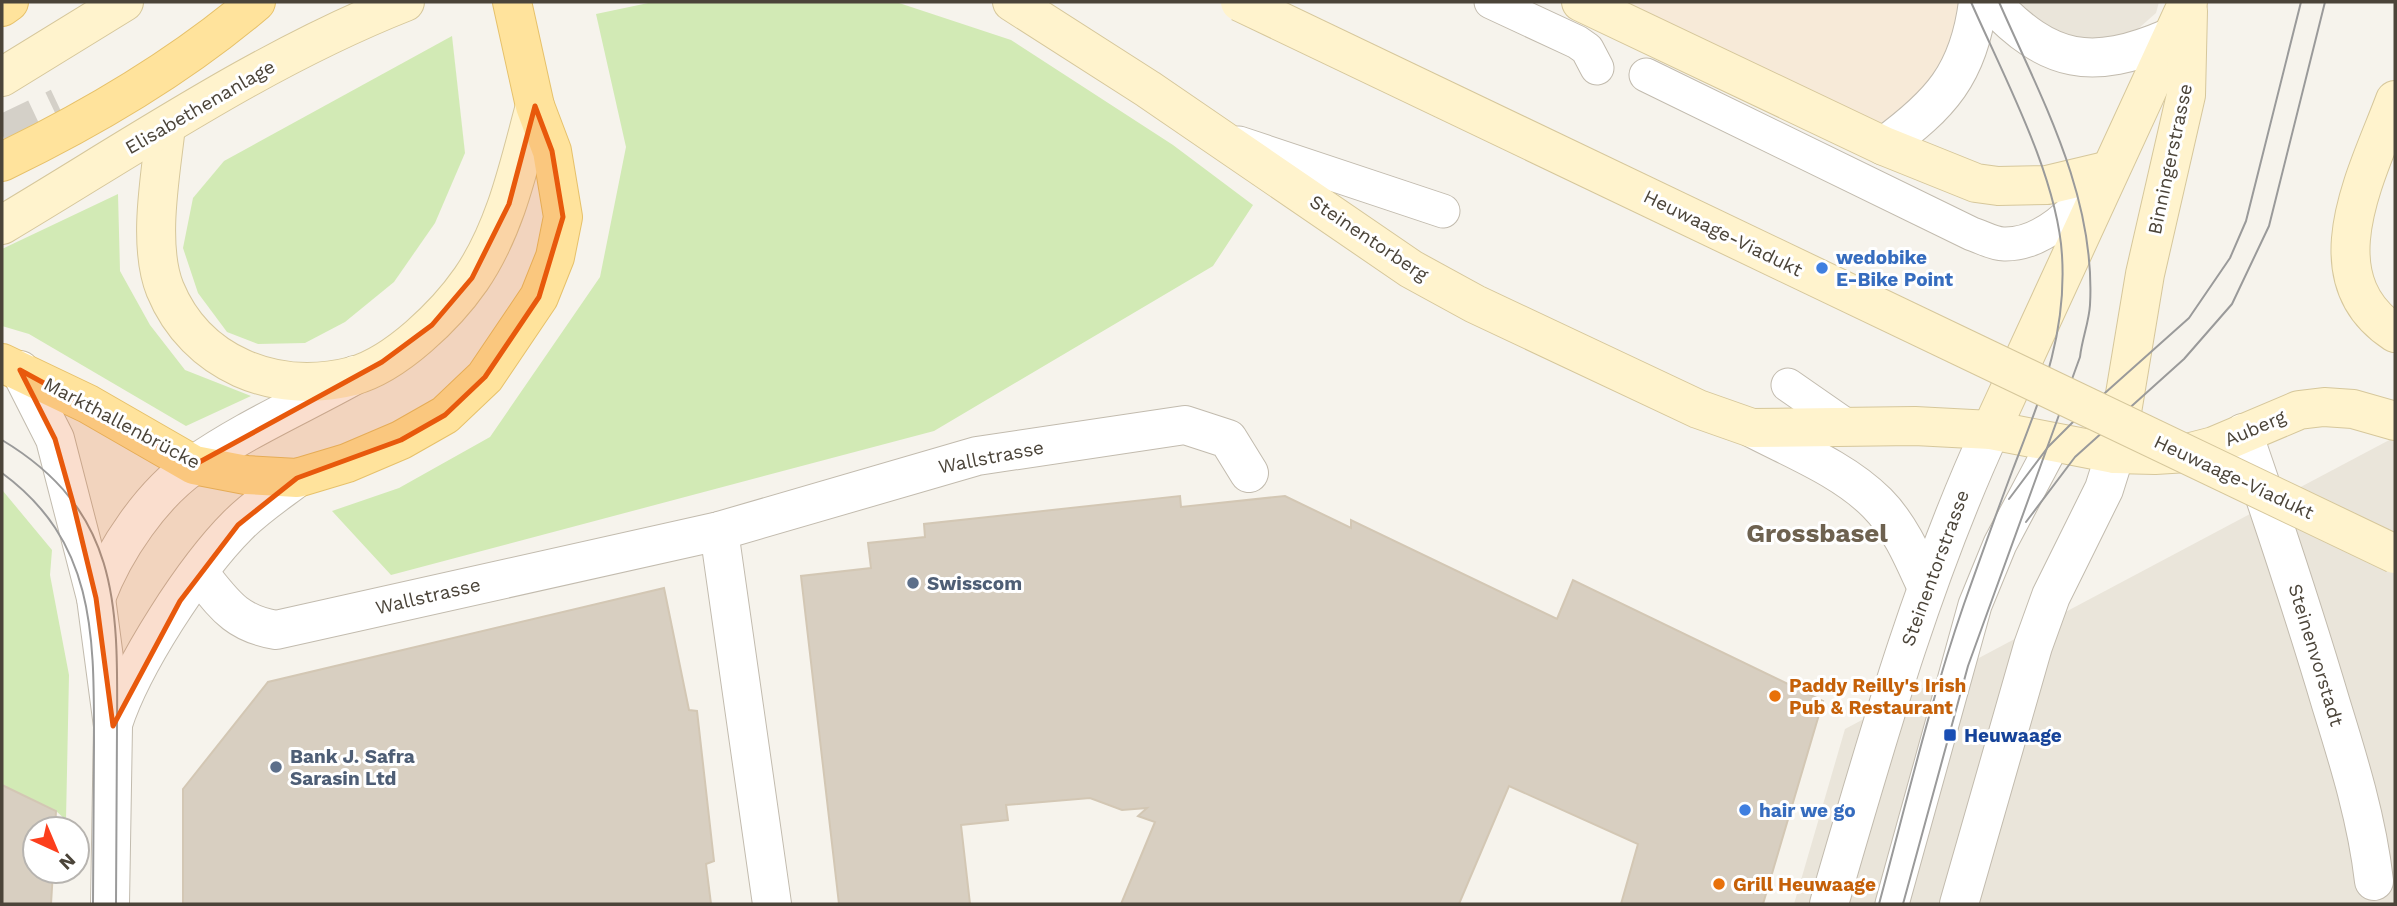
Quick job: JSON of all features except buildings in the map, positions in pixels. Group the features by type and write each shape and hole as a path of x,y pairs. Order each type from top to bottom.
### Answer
{"main road":[{"path":"2,7 9,2"},
{"path":"2,77 124,2"},
{"path":"59,107 235,2"},
{"path":"2,162 123,95 217,36 256,2"},
{"name":"Elisabethenanlage","path":"2,225 166,125 342,27 405,2"},
{"name":"Markthallenbrücke","path":"11,367 88,404 194,465 246,475 297,478 369,454 445,415 485,377 514,339 543,287 555,257 563,217 552,151 535,106 512,2"},
{"name":"Steinentorberg","path":"1012,2 1217,136 1411,269 1475,304 1698,409 1752,428 1847,426 1991,430"},
{"name":"Heuwaage-Viadukt","path":"1240,2 2395,554"},
{"path":"1581,2 1884,146 1976,183 1998,186 2047,185 2110,170"},
{"name":"Binningerstrasse","path":"2077,246 2169,38 2188,2 2186,95 2145,274 2115,454"},
{"path":"2395,100 2352,218 2352,275 2370,311 2395,333"},
{"path":"166,125 157,229 158,259 164,286 176,312 197,340 220,359 254,373 318,380 355,376 408,345 432,325 472,278 509,204 535,106"},
{"name":"Steinentorstrasse","path":"1991,430 2077,246"},
{"name":"Auberg","path":"1991,430 2115,454 2187,453 2299,410 2324,407 2353,409 2395,421"}],"street":[{"path":"1884,146 1921,120 1945,93 1971,37 1978,2"},
{"path":"1991,2 2026,35 2068,55 2089,59 2112,58 2135,53 2169,38"},
{"path":"11,367 55,439 96,598 113,726 110,904"},
{"path":"96,598 107,572 146,513 176,479 194,465 355,376"},
{"name":"Wallstrasse","path":"199,573 237,617 252,626 276,630 719,531 977,456 1185,425 1228,439 1250,473"},
{"name":"Steinentorberg","path":"1752,428 1830,469 1876,502 1910,550 1926,586"},
{"name":"Steinentorstrasse","path":"1829,904 1890,694 1926,586 1964,489 1991,430"},
{"name":"Steinenvorstadt","path":"2243,433 2294,580 2356,786 2374,881"},
{"path":"1959,904 2033,646 2052,596 2104,489 2115,454"},
{"path":"113,726 125,695 145,658 199,573 238,525 297,478"},
{"path":"719,531 772,904"}],"lane":[{"path":"1491,2 1577,42 1587,49 1597,68"},
{"path":"1646,75 1972,234 2001,244 2017,243 2058,223 2081,205 2110,170"},
{"path":"1217,136 1443,211"},
{"path":"1788,385 1847,426"},
{"path":"1892,904 1975,605 2000,544 2054,442"}],"highlighted area":[{"path":"535,106 552,151 563,217 539,297 485,377 445,415 401,440 297,478 238,525 180,601 113,726 96,598 73,503 55,439 20,370 194,465 382,362 432,325 472,278 509,204"}],"shaded area":[{"path":"1610,2 1975,2 1932,93 1881,128"},
{"path":"2004,2 2159,2 2156,13 2122,43 2087,49"},
{"path":"2395,437 2395,904 1794,904 1845,729"}],"green space":[{"path":"653,2 896,2 1011,40 1173,145 1253,205 1213,266 934,431 391,575 332,511 399,488 490,437 600,277 626,147 596,14"},
{"path":"452,36 465,153 435,223 394,282 345,322 305,343 258,344 227,332 198,293 183,248 193,198 224,161"},
{"path":"118,194 120,271 150,325 185,370 251,396 186,426 29,334 2,326 2,249"},
{"path":"2,422 3,491 52,550 50,575 69,675 66,815 56,811 51,815 21,815 21,885 52,885 51,904 2,904"}],"tunnel":[{"path":"2,134 59,107"}],"tram line":[{"path":"1879,904 1940,678 2042,390 2050,365 2060,312 2062,255 2050,192 2027,126 1971,2"},
{"path":"1903,904 1968,666 2080,357 2090,305 2090,265 2075,187 2048,111 1999,2"},
{"path":"2009,499 2048,447 2189,318 2230,258 2246,221 2301,2"},
{"path":"2026,522 2075,457 2184,359 2232,304 2269,226 2325,2"},
{"path":"2,440 41,468 70,498 91,530 104,564 116,641 116,904"},
{"path":"2,473 33,500 56,529 72,561 83,594 93,665 93,904"}],"place":[{"name":"wedobike E-Bike Point","path":"1822,268"},
{"name":"Swisscom","path":"913,583"},
{"name":"Paddy Reilly's Irish Pub & Restaurant","path":"1775,696"},
{"name":"Heuwaage","path":"1950,735"},
{"name":"Bank J. Safra Sarasin Ltd","path":"276,767"},
{"name":"hair we go","path":"1745,810"},
{"name":"Grill Heuwaage","path":"1719,884"}],"district":[{"name":"Grossbasel","path":"1817,533"}]}
